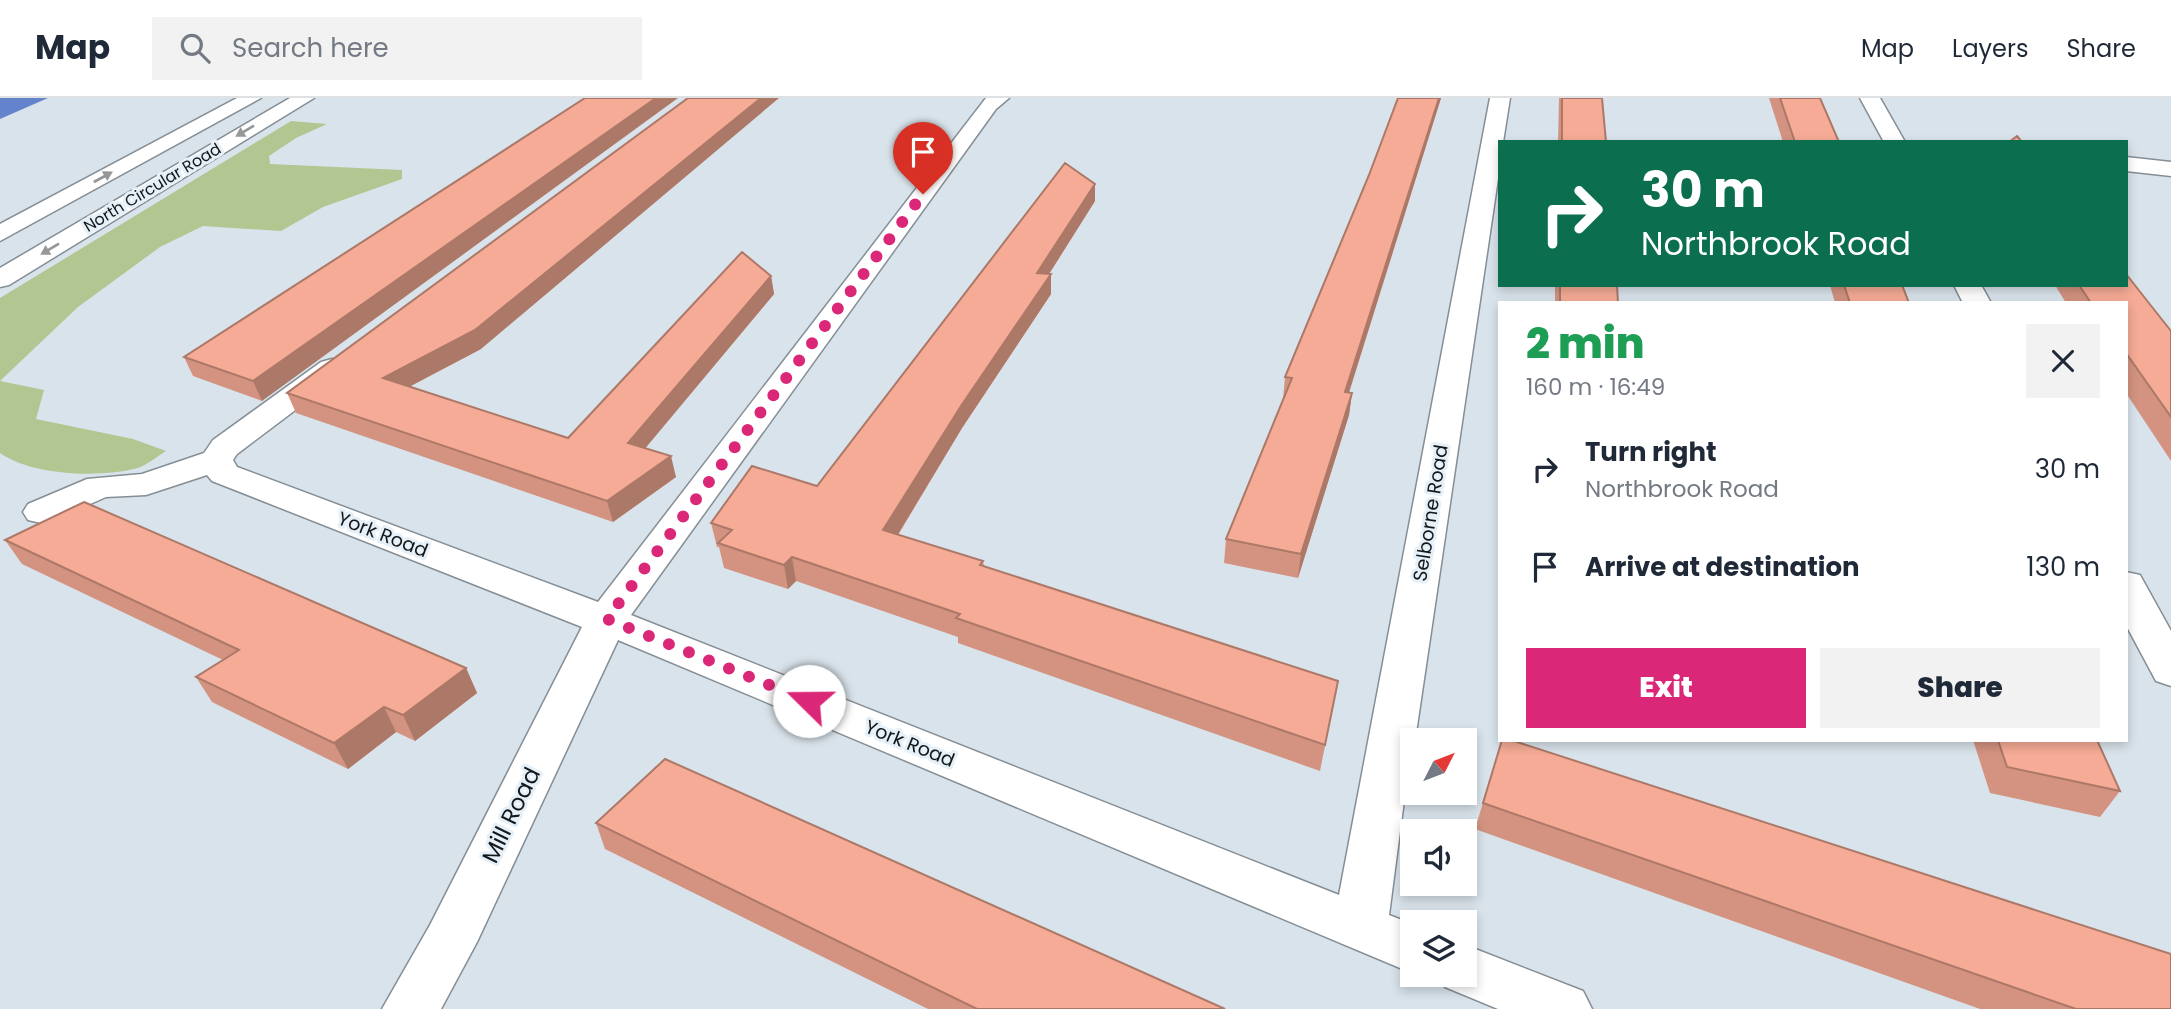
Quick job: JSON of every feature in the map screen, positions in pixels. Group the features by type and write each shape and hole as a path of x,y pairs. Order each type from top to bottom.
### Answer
{"main road":[{"name":"North Circular Road","path":"0,234 251,98"},
{"name":"North Circular Road","path":"0,279 304,98"},
{"name":"Mill Road","path":"411,1009 449,942 607,619 989,105 999,98"},
{"name":"Selborne Road","path":"1360,928 1500,98"},
{"path":"1870,98 1900,140"},
{"path":"2128,164 2171,169"},
{"path":"41,512 100,487 146,484 216,460 225,447 348,355"},
{"name":"York Road","path":"216,460 224,474 607,619 1400,944"},
{"path":"2128,588 2171,671"},
{"path":"1477,975 1563,1009"}],"green space":[{"path":"291,121 327,124 296,138 269,156 270,164 402,170 402,179 323,207 281,231 203,226 160,247 78,307 0,381 0,298"},
{"path":"0,381 44,390 36,419 133,439 166,451 138,468 105,473 67,473 14,461 0,453"}],"water":[{"path":"0,98 48,98 0,119"}],"building":[{"path":"585,98 656,98 253,381 184,357"},
{"path":"688,98 761,98 475,330 383,378 568,438 742,252 771,276 628,443 671,456 607,501 287,393"},
{"path":"1398,98 1439,98 1345,392 1352,393 1301,554 1226,539 1292,378 1285,377"},
{"path":"1562,98 1602,98 1606,140 1562,140"},
{"path":"1780,98 1820,98 1838,140 1794,140"},
{"path":"1065,163 1095,184 1037,273 1051,274 961,406 883,530 983,561 980,565 1338,681 1325,745 956,618 960,614 792,557 784,565 718,543 732,530 711,523 752,466 817,486"},
{"path":"2128,277 2171,331 2171,417 2128,356 2128,301 2090,301 2080,287 2128,287"},
{"path":"1560,287 1617,287 1618,301 1560,301"},
{"path":"1845,287 1903,287 1908,301 1849,301"},
{"path":"84,502 466,668 403,715 384,707 334,743 196,677 239,650 5,540"},
{"path":"1501,742 1517,742 2171,954 2171,1009 2076,1009 1483,803"},
{"path":"1999,742 2098,742 2120,791 2007,767"},
{"path":"665,759 1225,1009 977,1009 596,823"}],"route":[{"path":"809,701 607,619 923,194"}]}
